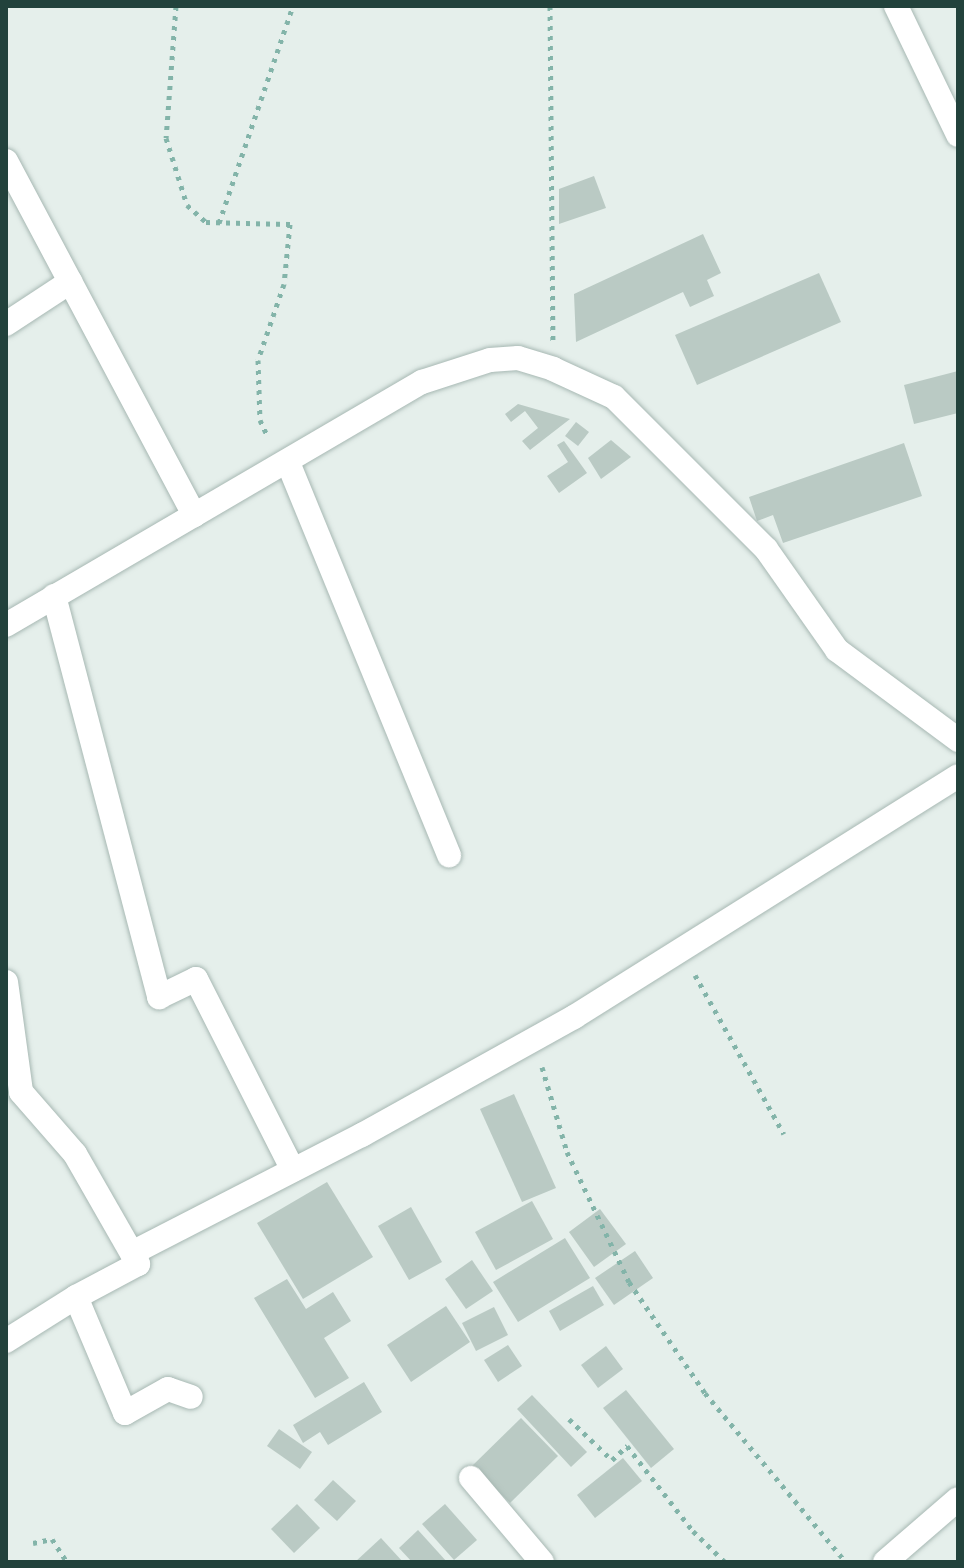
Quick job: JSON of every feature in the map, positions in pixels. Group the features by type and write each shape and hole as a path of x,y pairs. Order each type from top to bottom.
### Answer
{"street":[{"path":"896,6 958,135"},
{"path":"6,161 194,515"},
{"path":"6,324 70,282"},
{"path":"6,625 194,515 289,465 422,382 456,369 518,358 553,369 614,397 766,549 837,650 958,740"},
{"path":"289,465 449,855"},
{"path":"54,596 159,997 196,979 293,1170"},
{"path":"132,1253 533,1040 958,776"},
{"path":"6,982 14,1097 75,1154 138,1264 76,1297 6,1341"},
{"path":"76,1297 125,1413 168,1389 191,1397"},
{"path":"471,1478 542,1562"},
{"path":"885,1562 958,1499"}],"path":[{"path":"176,6 166,138 187,205 206,222 290,224 284,284 258,360 260,420 268,437 277,437"},
{"path":"219,223 293,6"},
{"path":"541,343 554,347 550,6"},
{"path":"681,950 784,1134"},
{"path":"533,1040 567,1152 629,1282 705,1393 846,1562"},
{"path":"569,1419 612,1460 627,1446 693,1531 725,1562"},
{"path":"33,1543 52,1539 67,1562"}],"building":[{"path":"594,176 606,208 559,224 559,189"},
{"path":"703,234 721,273 707,280 714,296 690,307 683,292 576,342 574,294"},
{"path":"819,273 841,322 697,385 675,335"},
{"path":"958,371 958,413 914,424 904,385"},
{"path":"518,404 570,419 530,450 522,441 538,428 525,411 511,422 505,414"},
{"path":"576,422 589,432 578,446 565,436"},
{"path":"611,440 631,457 601,479 588,458"},
{"path":"564,441 587,473 559,493 547,476 568,462 557,445"},
{"path":"904,443 922,496 783,543 773,515 757,521 749,497"},
{"path":"514,1094 556,1188 522,1202 480,1109"},
{"path":"327,1182 373,1257 303,1299 257,1223"},
{"path":"532,1201 553,1239 496,1270 475,1232"},
{"path":"411,1207 442,1262 409,1280 378,1226"},
{"path":"600,1209 626,1244 594,1267 569,1232"},
{"path":"565,1238 590,1278 518,1322 493,1282"},
{"path":"635,1251 653,1278 614,1305 595,1278"},
{"path":"472,1260 493,1291 466,1309 445,1279"},
{"path":"287,1279 306,1309 333,1292 351,1321 324,1338 349,1378 315,1398 254,1298"},
{"path":"593,1286 604,1305 560,1331 549,1311"},
{"path":"446,1306 470,1342 411,1382 387,1345"},
{"path":"494,1307 508,1335 476,1351 462,1323"},
{"path":"508,1345 522,1366 498,1382 484,1360"},
{"path":"606,1346 623,1369 598,1388 581,1365"},
{"path":"364,1382 382,1412 328,1445 320,1432 303,1443 293,1425"},
{"path":"626,1390 674,1449 651,1468 603,1408"},
{"path":"532,1395 587,1452 571,1467 517,1409"},
{"path":"521,1418 558,1456 510,1503 472,1466"},
{"path":"279,1429 312,1452 300,1469 267,1446"},
{"path":"623,1458 642,1481 595,1518 577,1495"},
{"path":"333,1480 356,1501 337,1521 314,1500"},
{"path":"297,1504 320,1528 294,1553 271,1529"},
{"path":"445,1504 477,1540 454,1560 422,1524"},
{"path":"418,1530 447,1562 412,1562 399,1548"},
{"path":"381,1538 403,1562 355,1562"}]}
